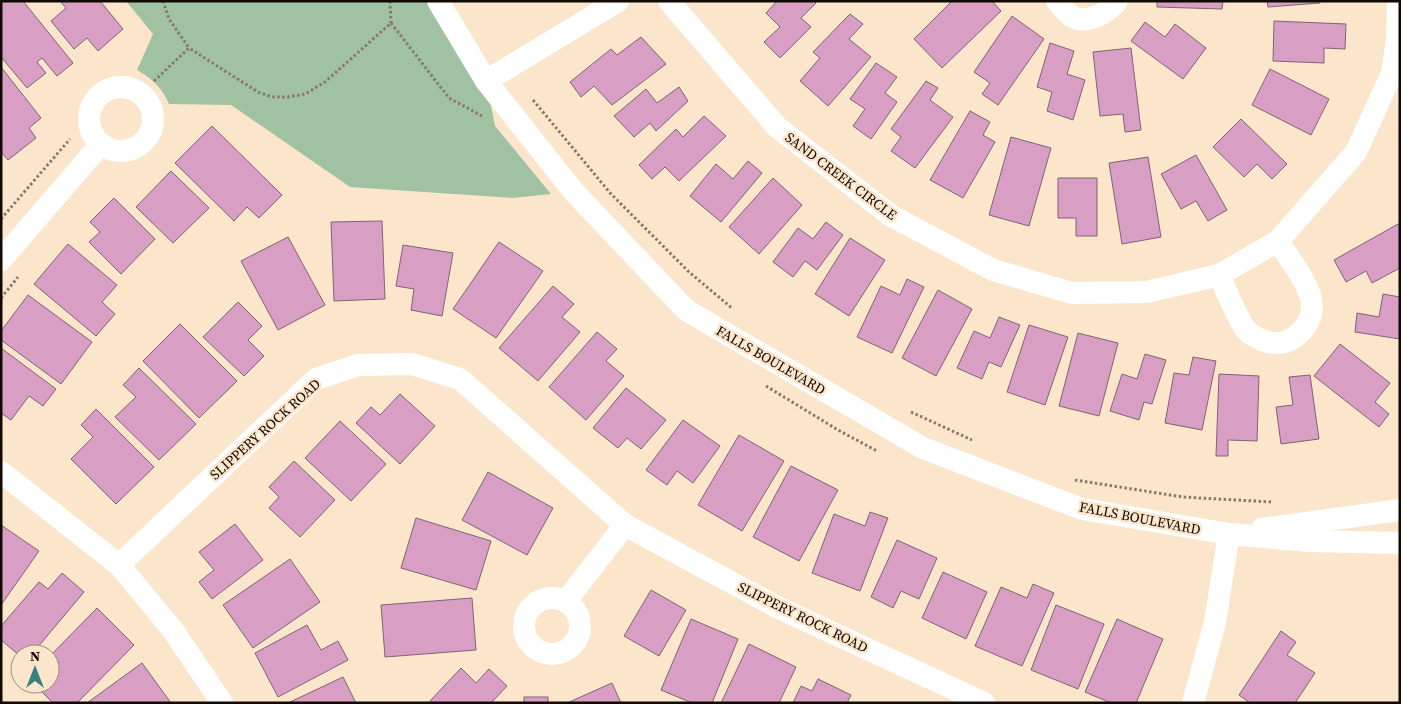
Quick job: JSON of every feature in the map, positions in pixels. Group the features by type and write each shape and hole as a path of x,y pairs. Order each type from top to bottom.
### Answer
{"street":[{"name":"FALLS BOULEVARD","path":"438,1 486,81 574,192 686,310 922,448 1082,509 1229,534 1308,541 1400,544"},
{"path":"486,81 618,1"},
{"name":"SAND CREEK CIRCLE","path":"668,1 777,127 890,215 993,270 1072,293 1147,292 1219,276 1278,241 1356,152 1392,73 1398,39 1398,1"},
{"path":"1057,1 1070,15 1081,19 1110,10 1117,1"},
{"path":"1,260 101,144"},
{"path":"1219,276 1246,329 1261,340 1280,343 1299,334 1311,318 1312,304 1305,285 1278,241"},
{"name":"SLIPPERY ROCK ROAD","path":"119,565 316,379 358,365 412,364 460,379 625,525 779,608 984,703"},
{"path":"1,472 119,565 172,628 222,703"},
{"name":"FALLS BOULEVARD","path":"1229,534 1400,510"},
{"path":"566,601 625,525"},
{"path":"1193,703 1215,622 1229,534"}],"path":[{"path":"163,1 169,19 190,48"},
{"path":"390,1 391,23"},
{"path":"534,100 611,194 689,272 734,310"},
{"path":"1,219 70,139"},
{"path":"905,409 976,441"},
{"path":"1072,479 1183,497 1277,502"}],"green space":[{"path":"126,1 438,1 486,81 495,126 551,194 512,198 350,187 231,105 169,104 156,84 137,70 153,34"}],"building":[{"path":"1,1 23,1 73,63 57,76 42,58 37,62 46,73 27,88 1,57"},
{"path":"60,1 100,1 123,29 98,51 87,38 74,49 51,21 66,8"},
{"path":"777,1 814,1 816,3 801,18 811,27 780,58 764,42 780,27 766,13"},
{"path":"952,1 992,1 1001,11 942,68 914,39"},
{"path":"1157,1 1223,1 1222,9 1157,7"},
{"path":"1267,1 1320,1 1320,3 1268,7"},
{"path":"850,14 863,24 849,39 871,57 828,106 800,81 820,58 813,52"},
{"path":"1012,16 1044,39 998,105 982,94 990,83 974,72"},
{"path":"1274,21 1346,24 1345,49 1324,48 1324,63 1273,61"},
{"path":"1145,22 1165,37 1175,24 1206,48 1183,79 1131,41"},
{"path":"641,37 666,64 612,105 594,86 581,97 570,82 611,49 617,55"},
{"path":"1050,43 1074,51 1067,74 1085,80 1073,120 1047,111 1052,92 1037,87"},
{"path":"1131,48 1141,130 1125,132 1123,114 1100,116 1093,52"},
{"path":"876,63 897,77 885,93 897,102 871,139 853,126 865,109 850,99"},
{"path":"1,67 41,118 29,128 36,138 8,160 1,152"},
{"path":"1270,69 1329,99 1311,135 1252,105"},
{"path":"926,81 938,88 930,100 953,117 915,168 891,151 901,137 891,129"},
{"path":"679,87 688,101 656,131 650,123 634,137 614,116 646,89 657,103"},
{"path":"970,111 990,122 983,135 995,142 963,198 930,180"},
{"path":"704,116 726,136 679,181 665,167 652,179 639,165 676,129 683,137"},
{"path":"1241,119 1287,164 1272,179 1257,164 1244,177 1213,147"},
{"path":"212,126 282,195 259,218 247,207 234,221 175,163"},
{"path":"1011,137 1051,148 1029,226 989,215"},
{"path":"1196,155 1227,210 1208,221 1196,201 1181,209 1161,174"},
{"path":"1148,157 1161,237 1122,244 1109,163"},
{"path":"748,161 762,173 721,222 690,196 716,164 733,179"},
{"path":"171,171 209,208 173,243 136,207"},
{"path":"773,178 802,205 759,254 729,227"},
{"path":"1058,178 1097,178 1097,236 1076,236 1076,218 1058,218"},
{"path":"114,198 155,239 121,274 89,242 100,232 90,222"},
{"path":"382,221 385,299 334,301 331,222"},
{"path":"826,222 843,235 817,270 805,261 793,277 773,262 798,228 813,239"},
{"path":"1398,224 1400,227 1400,268 1372,283 1366,271 1346,282 1334,260"},
{"path":"288,237 325,305 278,330 241,261"},
{"path":"850,238 885,260 849,316 815,294"},
{"path":"499,242 543,271 496,338 453,309"},
{"path":"68,244 117,285 102,302 115,314 96,336 34,284"},
{"path":"403,245 453,253 442,316 411,310 414,289 396,286"},
{"path":"907,279 924,287 892,353 857,337 881,286 900,295"},
{"path":"553,286 574,304 562,317 580,332 538,381 499,348"},
{"path":"938,290 972,309 936,376 902,358"},
{"path":"1383,294 1400,297 1400,339 1355,332 1357,313 1379,317"},
{"path":"28,295 92,342 61,384 1,340 1,331"},
{"path":"238,302 262,326 248,340 264,356 244,376 203,337"},
{"path":"999,317 1020,325 1001,367 989,362 982,379 957,368 974,331 990,338"},
{"path":"180,324 237,381 199,418 143,361"},
{"path":"1029,325 1068,337 1045,405 1007,392"},
{"path":"597,332 617,349 606,361 624,376 586,420 549,387"},
{"path":"1078,333 1118,343 1099,416 1059,406"},
{"path":"1340,344 1390,383 1375,402 1389,414 1379,427 1314,376"},
{"path":"1,348 56,389 43,406 29,396 11,420 1,413"},
{"path":"1145,354 1166,360 1152,404 1144,402 1139,420 1110,411 1122,374 1137,379"},
{"path":"1193,357 1216,361 1202,430 1165,423 1174,373 1189,375"},
{"path":"139,368 196,424 159,460 115,417 136,397 123,385"},
{"path":"1219,374 1259,376 1257,441 1228,440 1228,456 1216,456"},
{"path":"1310,375 1319,439 1281,444 1276,407 1293,405 1289,377"},
{"path":"626,388 666,420 641,449 627,438 618,448 593,428"},
{"path":"400,394 435,426 400,464 356,423 371,407 380,415"},
{"path":"96,409 154,467 116,504 71,459 93,437 81,425"},
{"path":"683,420 720,446 693,483 677,471 667,485 646,470"},
{"path":"340,421 386,464 351,501 305,458"},
{"path":"739,435 784,461 742,531 698,505"},
{"path":"294,461 335,500 300,537 269,508 279,497 269,487"},
{"path":"791,466 838,490 799,561 753,537"},
{"path":"488,472 553,508 527,555 462,520"},
{"path":"870,512 888,518 860,591 812,573 834,514 865,526"},
{"path":"416,518 491,541 476,590 401,568"},
{"path":"235,524 263,560 212,599 199,582 214,570 199,552"},
{"path":"1,525 39,551 1,605"},
{"path":"897,540 937,558 919,599 901,591 893,608 871,597"},
{"path":"290,559 320,602 253,648 223,605"},
{"path":"943,572 987,592 966,639 922,618"},
{"path":"62,573 84,592 40,644 10,644 10,648 1,640 1,626 39,582 48,589"},
{"path":"1033,584 1054,593 1022,666 975,646 1001,587 1027,598"},
{"path":"651,590 686,610 659,656 624,636"},
{"path":"472,598 476,650 385,657 381,605"},
{"path":"1056,605 1104,624 1078,689 1031,670"},
{"path":"97,608 134,645 77,703 53,703 44,694 60,694 60,646"},
{"path":"691,619 738,639 712,703 692,703 661,690"},
{"path":"1117,619 1163,639 1136,703 1111,703 1085,692"},
{"path":"307,625 321,650 338,641 348,660 278,697 255,653"},
{"path":"1281,631 1296,642 1287,655 1315,673 1295,703 1250,703 1239,695"},
{"path":"749,644 796,667 779,703 721,703"},
{"path":"142,663 171,703 87,703"},
{"path":"461,668 476,683 489,669 507,686 491,703 431,703 430,701"},
{"path":"343,677 356,703 288,703"},
{"path":"818,679 851,695 847,703 793,703 801,686 812,691"},
{"path":"612,683 621,703 567,703"},
{"path":"524,697 548,697 548,703 524,703"}]}
